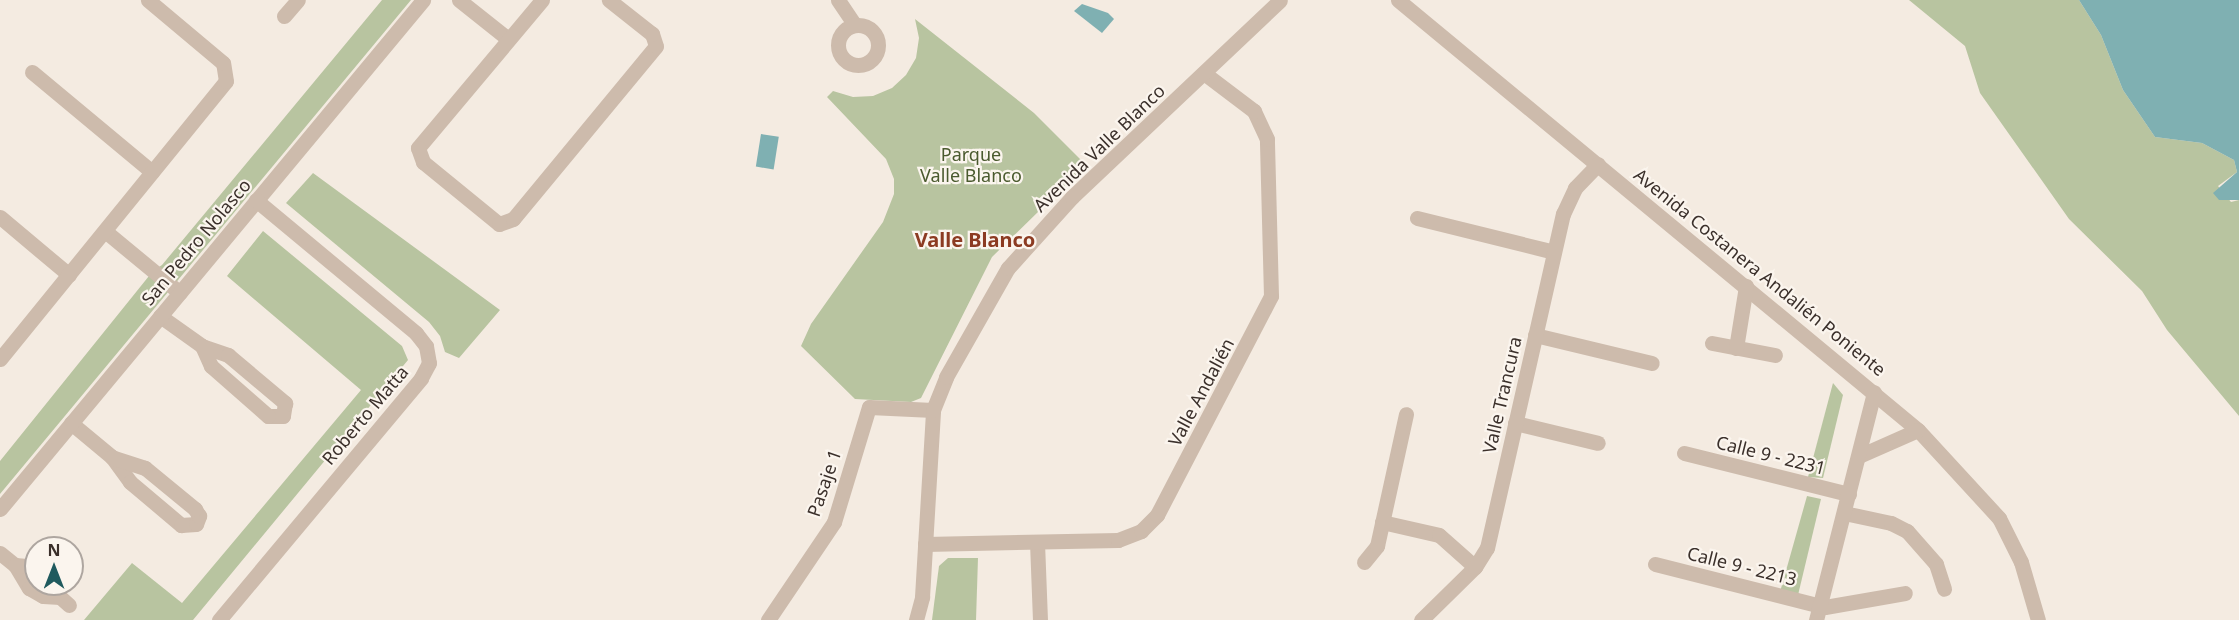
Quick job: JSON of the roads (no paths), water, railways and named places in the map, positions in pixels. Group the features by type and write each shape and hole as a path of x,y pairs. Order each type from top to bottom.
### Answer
{"street":[{"path":"0,359 223,86 227,75 223,63 148,0"},
{"path":"284,16 298,0"},
{"name":"San Pedro Nolasco","path":"0,509 423,0"},
{"path":"459,0 508,39"},
{"path":"542,0 418,148 423,162 494,221 504,224 513,219 656,46 652,34 609,0"},
{"path":"838,0 855,25"},
{"name":"Avenida Valle Blanco","path":"916,620 922,597 933,410 946,377 1008,268 1072,197 1280,0"},
{"name":"Avenida Costanera Andalién Poniente","path":"1398,0 1918,430 1999,518 2021,562 2038,620"},
{"path":"32,72 152,172"},
{"name":"Valle Andalién","path":"925,544 1118,540 1149,524 1266,310 1272,279 1268,139 1254,111 1204,73"},
{"name":"Valle Trancura","path":"1421,620 1475,567 1486,548 1554,252 1569,197 1598,164"},
{"name":"Roberto Matta","path":"219,620 421,378 429,363 426,345 416,333 256,200"},
{"path":"0,218 69,275"},
{"path":"1417,218 1554,252"},
{"path":"105,231 180,293"},
{"path":"1736,348 1746,286"},
{"path":"160,316 201,346 228,355 282,400 286,407 283,416 268,416 212,366 201,346"},
{"path":"1535,335 1652,363"},
{"path":"1712,343 1775,356"},
{"path":"1817,613 1874,392"},
{"name":"Pasaje 1","path":"768,620 834,522 869,407 933,410"},
{"path":"1364,562 1374,551 1407,414"},
{"path":"71,423 112,457 130,482 181,525 196,524 198,512 145,468 112,457"},
{"path":"1515,423 1598,443"},
{"path":"1859,456 1918,430"},
{"name":"Calle 9 - 2231","path":"1684,453 1849,494"},
{"path":"1844,513 1891,523 1907,531 1936,564 1944,589"},
{"path":"1382,522 1439,535 1475,567"},
{"path":"1037,542 1040,620"},
{"path":"0,553 15,565 24,580"},
{"name":"Calle 9 - 2213","path":"1655,564 1817,613 1905,593"},
{"path":"15,565 24,566"}],"water":[{"path":"2079,0 2239,0 2239,200 2219,200 2213,193 2237,172 2234,160 2202,143 2155,137 2123,90 2101,35"},
{"path":"1082,4 1108,13 1114,19 1102,33 1074,11"},
{"path":"761,134 779,137 774,169 756,167"}],"district":[{"name":"Valle Blanco","path":"975,239"}],"park label":[{"name":"Parque Valle Blanco","path":"971,165"}]}
